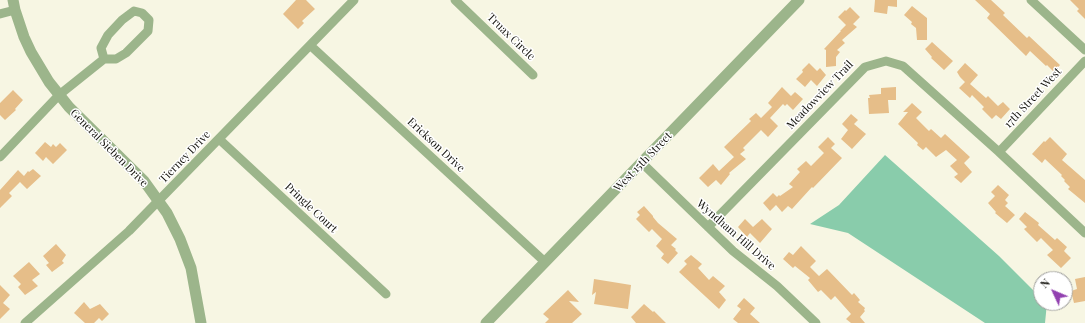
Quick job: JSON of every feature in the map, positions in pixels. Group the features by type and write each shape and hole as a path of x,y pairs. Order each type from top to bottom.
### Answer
{"street":[{"name":"Tierney Drive","path":"25,323 103,255 159,201 354,0"},
{"name":"Truax Circle","path":"455,0 534,75"},
{"name":"West 15th Street","path":"486,323 800,0"},
{"path":"1031,0 1085,50"},
{"path":"0,14 14,5"},
{"name":"General Sieben Drive","path":"14,5 32,52 59,96 127,162 144,181 159,201 175,228 187,255 195,283 201,323"},
{"path":"0,157 59,96 104,59 116,59 126,53 148,31 149,20 142,13 134,11 122,20 108,35 101,48 104,59"},
{"name":"Erickson Drive","path":"310,46 545,262"},
{"name":"Meadowview Trail","path":"708,227 865,67 886,61 903,66 999,152 1085,233"},
{"name":"17th Street West","path":"999,152 1085,62"},
{"name":"Pringle Court","path":"219,139 386,294"},
{"name":"Wyndham Hill Drive","path":"642,163 734,251 777,286 816,323"}],"shaded area":[{"path":"885,155 999,256 1033,290 1033,311 1046,311 1045,323 985,323 848,233 810,224 839,205"}],"building":[{"path":"296,0 306,0 315,9 302,21 304,23 298,29 283,14"},
{"path":"875,0 897,0 897,7 888,6 887,14 874,12"},
{"path":"975,0 991,0 1005,13 1003,15 1027,38 1029,36 1060,65 1054,72 1030,51 1026,56 987,18 990,14"},
{"path":"1070,0 1085,0 1085,19 1077,11 1079,9"},
{"path":"912,6 927,18 927,40 917,40 916,28 904,15"},
{"path":"850,7 860,17 853,24 857,27 842,40 845,43 837,50 840,52 836,57 836,66 826,67 826,50 824,49 846,25 838,17"},
{"path":"932,42 953,61 944,70 931,58 932,57 925,49"},
{"path":"809,63 817,71 820,68 826,75 817,86 811,80 805,87 796,79"},
{"path":"965,63 978,75 970,84 986,98 988,96 998,106 1003,102 1010,109 1001,119 996,115 992,119 982,109 984,107 972,95 970,98 959,88 965,82 957,72"},
{"path":"782,87 791,96 795,92 803,99 793,110 787,104 785,106 783,104 770,118 778,126 768,137 761,130 743,148 745,150 740,154 746,159 729,173 730,174 721,185 716,180 708,187 699,178 713,164 719,171 734,157 724,147 751,121 749,119 756,113 761,118 772,107 768,103"},
{"path":"896,87 896,100 888,100 889,113 869,114 869,95 881,94 881,88"},
{"path":"13,90 23,100 15,109 16,110 5,120 0,115 0,103"},
{"path":"912,103 922,112 916,118 929,131 931,129 941,138 945,134 970,157 964,163 972,172 961,183 954,177 958,174 950,166 957,160 946,150 936,157 926,147 923,150 917,145 918,143 898,124 908,112 903,112"},
{"path":"851,114 858,120 854,124 866,134 852,149 841,139 848,130 842,124"},
{"path":"828,137 835,144 831,148 842,158 792,209 788,206 782,212 776,205 770,211 763,203 773,193 777,197 793,187 789,184 800,172 797,169 806,161 811,166 824,153 818,147"},
{"path":"1050,137 1067,154 1062,160 1085,180 1085,203 1068,189 1070,187 1064,181 1065,180 1061,176 1062,175 1045,159 1042,163 1032,154 1044,141 1045,142"},
{"path":"45,142 51,147 53,144 56,147 60,143 67,150 53,164 46,157 43,161 35,153"},
{"path":"33,169 41,176 27,189 20,182 9,193 12,196 0,208 0,190 18,170 24,176 28,171 29,172"},
{"path":"998,185 1009,195 1005,200 1008,203 1005,206 1015,215 1007,223 995,213 996,212 988,203 995,196 991,192"},
{"path":"644,206 658,223 677,239 671,245 678,253 668,264 661,258 664,254 656,246 662,239 652,229 649,232 636,219 640,215 637,212"},
{"path":"1025,212 1039,223 1038,225 1055,240 1057,238 1067,247 1064,251 1071,258 1061,268 1047,255 1053,250 1041,238 1037,242 1024,229 1027,227 1019,219"},
{"path":"745,219 753,227 762,219 772,229 760,243 750,233 747,237 738,227"},
{"path":"56,244 66,255 62,261 64,263 52,272 46,265 49,263 43,256"},
{"path":"801,246 816,261 810,267 819,276 827,269 852,295 854,293 860,300 858,302 865,308 865,311 860,317 865,323 851,323 846,319 851,314 835,296 831,300 821,290 818,292 808,280 810,278 795,266 793,268 783,259 789,252 793,255"},
{"path":"691,255 702,264 698,268 709,280 713,276 725,286 719,292 726,300 719,309 679,272 687,264 684,261"},
{"path":"29,262 40,274 32,280 38,286 25,295 18,287 21,284 13,276"},
{"path":"1085,277 1085,301 1074,303 1073,290 1077,289 1075,279"},
{"path":"594,279 631,285 628,309 594,304 596,292 592,295"},
{"path":"0,285 10,295 3,303 10,309 0,319"},
{"path":"568,290 579,302 569,301 582,314 572,323 545,323 549,319 543,314"},
{"path":"744,298 755,308 750,314 760,323 738,323 733,319 741,309 737,306"},
{"path":"84,302 90,309 100,304 109,314 102,321 99,318 94,323 85,323 74,313"},
{"path":"644,304 653,312 654,311 666,323 636,323 631,317"}]}
